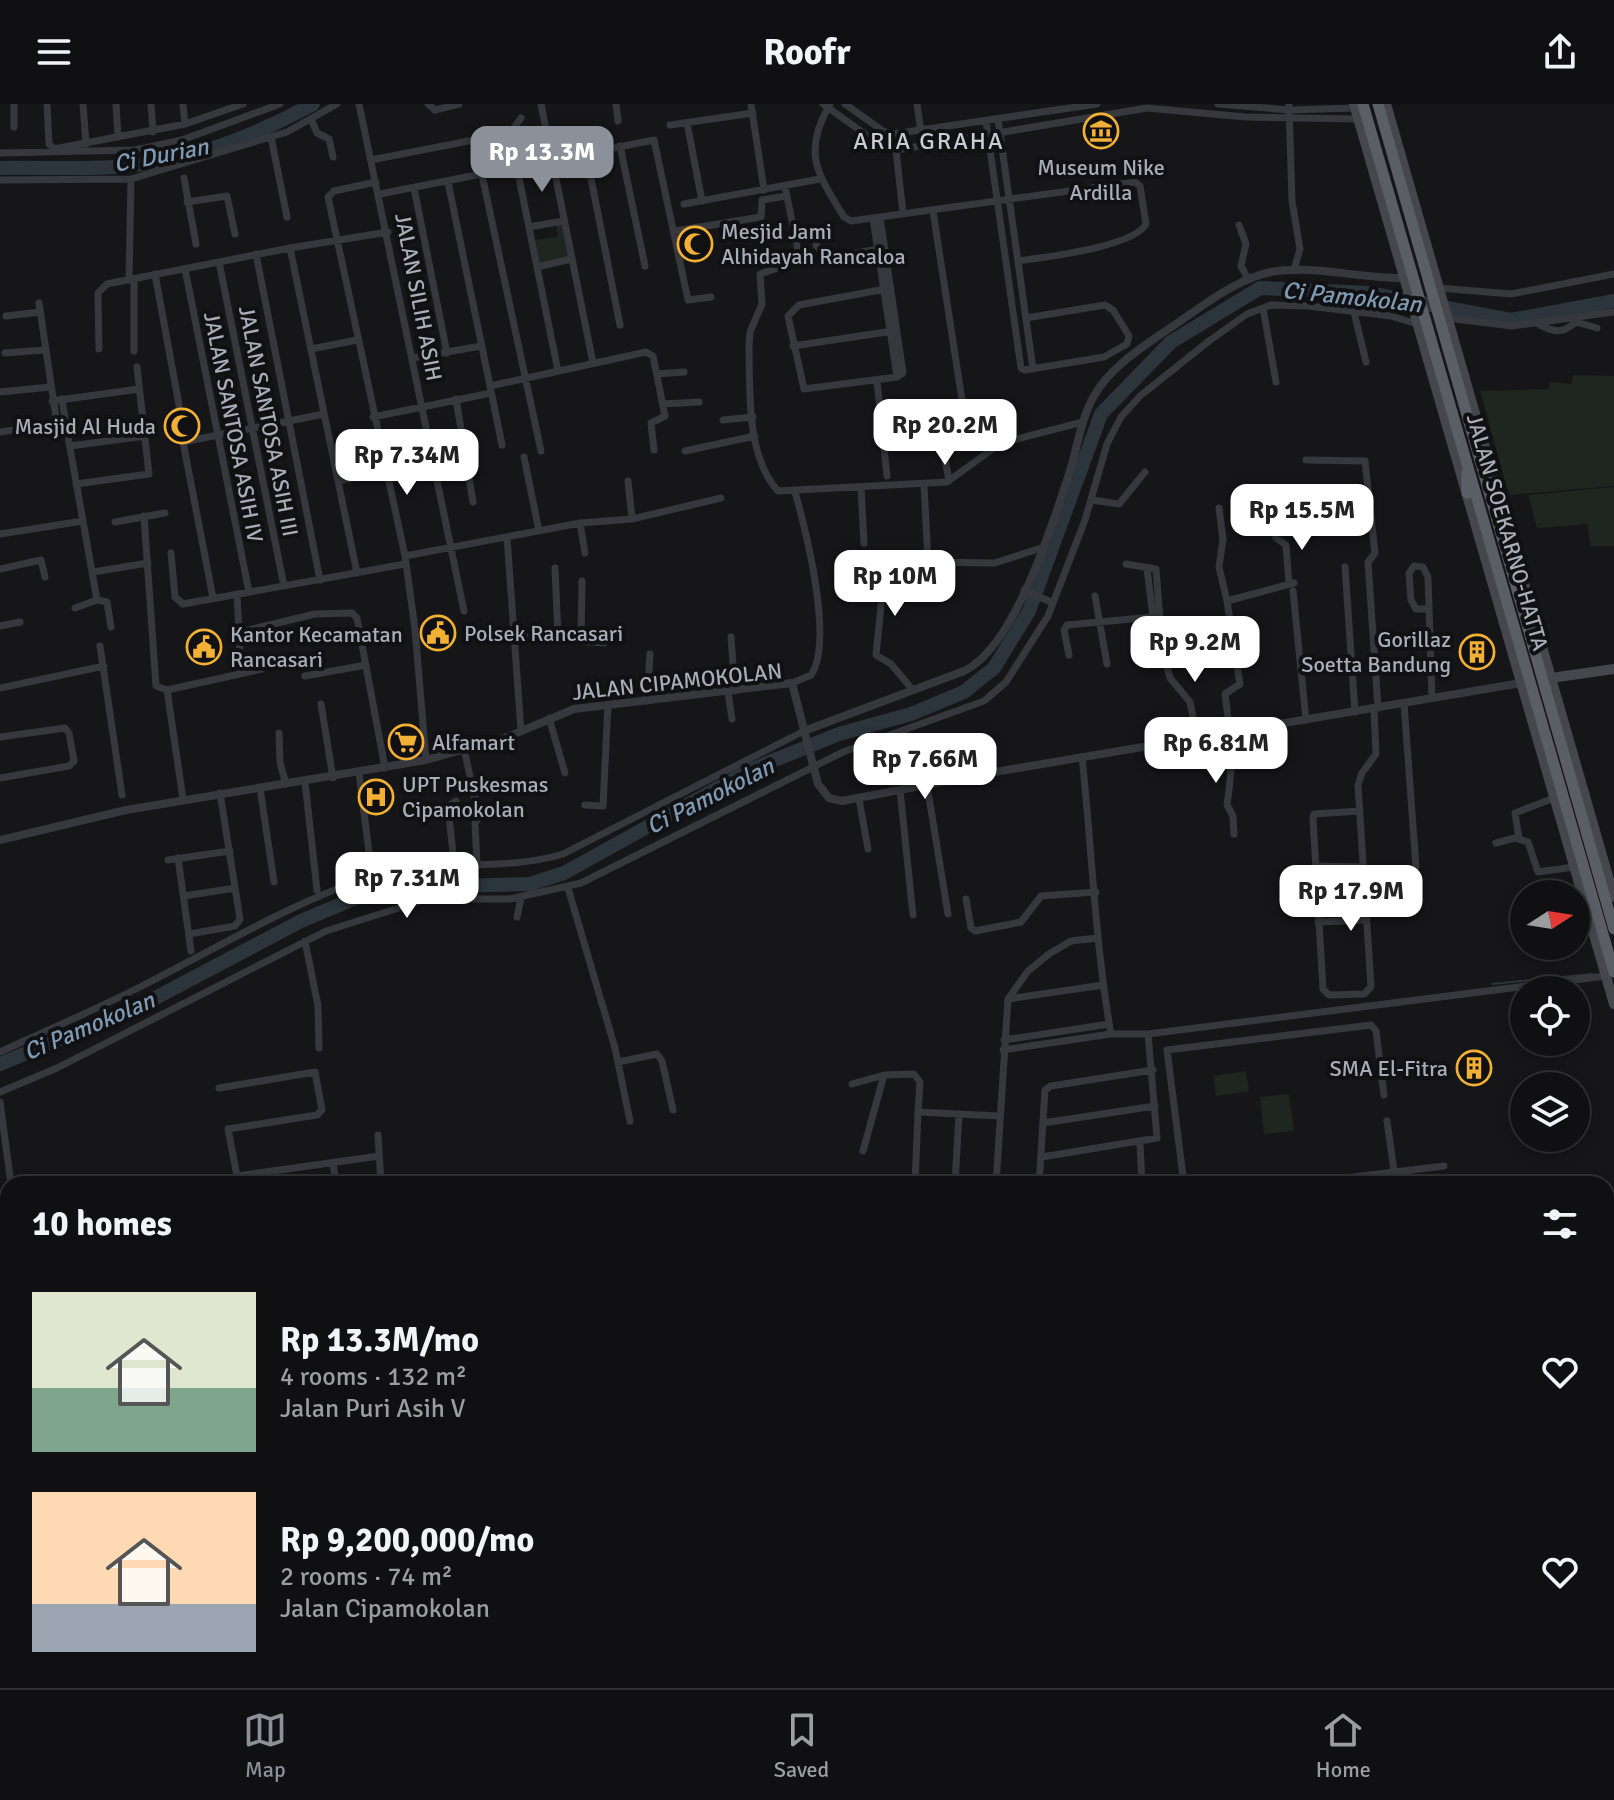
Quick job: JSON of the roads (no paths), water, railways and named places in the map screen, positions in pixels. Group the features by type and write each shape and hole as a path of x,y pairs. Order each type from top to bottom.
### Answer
{"highway":[{"path":"1368,107 1390,117"},
{"name":"JALAN SOEKARNO-HATTA","path":"1368,107 1418,291 1418,311 1466,461 1610,974"},
{"name":"JALAN SOEKARNO-HATTA","path":"1368,107 1438,291 1614,929"},
{"path":"1444,318 1456,348"},
{"path":"1466,461 1467,493"},
{"path":"1547,773 1559,799"}],"main road":[{"path":"1368,107 1405,282"},
{"name":"JALAN SOEKARNO-HATTA","path":"1390,117 1438,291"},
{"name":"JALAN SOEKARNO-HATTA","path":"1405,282 1418,311 1417,324 1547,773"},
{"name":"JALAN SOEKARNO-HATTA","path":"1456,348 1614,897"},
{"path":"1551,678 1614,669"},
{"name":"JALAN SOEKARNO-HATTA","path":"1559,799 1574,867 1610,974 1614,1004"}],"street":[{"path":"14,104 14,127"},
{"path":"47,104 51,148 153,132 185,124 216,108 243,104"},
{"path":"83,104 86,144"},
{"path":"116,104 118,137"},
{"path":"151,104 153,132"},
{"path":"183,104 185,124"},
{"path":"0,153 135,150 182,140 280,104"},
{"path":"0,180 131,179 271,137 337,104"},
{"name":"JALAN SILIH ASIH","path":"359,104 388,232 464,611"},
{"path":"431,107 459,104"},
{"path":"541,104 593,363"},
{"path":"616,104 618,121"},
{"path":"845,104 887,133 921,132 1097,104"},
{"path":"917,104 921,132"},
{"path":"1218,104 1246,112"},
{"path":"1018,261 1093,248 1139,233 1146,224 1141,189 1135,182 933,211 847,219 820,179 814,138 827,105 879,144 896,150 1147,106 1246,112 1368,107"},
{"path":"670,125 752,108 764,190"},
{"path":"1289,111 1292,201 1300,249 1294,270"},
{"path":"371,160 510,133 521,118"},
{"path":"311,119 317,133 329,139 333,157"},
{"path":"998,119 1033,369"},
{"path":"986,121 1021,368 1033,369 1109,356 1127,344 1129,336 1113,310 1105,305 1026,318"},
{"path":"687,123 702,201"},
{"path":"271,137 287,217"},
{"path":"380,194 620,146 656,142 688,300 711,297"},
{"path":"620,146 645,266"},
{"path":"896,150 903,213"},
{"path":"586,153 620,325"},
{"path":"517,168 558,371"},
{"path":"482,175 541,451"},
{"path":"184,178 196,244"},
{"path":"131,179 134,351"},
{"path":"675,231 761,217 762,200 820,179"},
{"path":"376,182 329,193 405,560 415,629 426,760"},
{"path":"448,182 502,445"},
{"path":"414,188 447,353"},
{"path":"684,204 764,190 785,191"},
{"path":"785,191 801,258 797,263 760,274 762,304 750,332 749,346 755,436 775,488 795,492 949,481 1001,443 1083,422"},
{"path":"187,202 227,196 235,234"},
{"path":"933,211 962,400"},
{"path":"876,218 894,331 897,377 804,389 788,316 796,307 887,289"},
{"path":"529,227 564,221"},
{"path":"1239,225 1246,244 1241,266 1248,279"},
{"path":"99,349 99,290 107,284 388,232"},
{"path":"816,245 827,258 881,249"},
{"path":"290,248 357,573"},
{"path":"256,254 320,580"},
{"path":"537,267 571,259"},
{"name":"JALAN SANTOSA ASIH III","path":"219,262 284,586"},
{"name":"JALAN SANTOSA ASIH IV","path":"185,269 249,592"},
{"path":"0,1052 141,987 279,912 372,876 454,863 533,861 563,854 805,735 981,662 1026,591 1068,477 1093,396 1120,366 1191,314 1248,279 1270,272 1294,270 1405,282"},
{"path":"155,274 179,405"},
{"path":"1438,291 1511,294 1614,274"},
{"path":"1010,289 1022,287"},
{"path":"39,303 57,424 67,431"},
{"path":"0,1092 57,1068 305,941 427,899 521,898 568,888 627,862 812,763 984,701 1015,669 1050,602 1092,500 1107,444 1131,406 1209,341 1263,308 1297,304 1417,324"},
{"path":"1263,308 1276,382"},
{"path":"6,316 40,312"},
{"path":"1354,312 1366,362"},
{"path":"1444,318 1512,326 1614,312"},
{"path":"1538,324 1556,332 1568,330 1576,322 1597,328"},
{"path":"793,346 894,331"},
{"path":"311,349 357,340"},
{"path":"413,358 481,346"},
{"path":"5,353 45,350"},
{"path":"373,417 456,399 526,378 649,352 657,374 664,419 650,425 654,450"},
{"path":"76,484 149,474 137,367"},
{"path":"657,374 684,372"},
{"path":"877,381 887,476"},
{"path":"0,392 50,387"},
{"path":"52,401 139,389"},
{"path":"62,399 97,600"},
{"path":"456,399 473,502"},
{"path":"663,404 699,402"},
{"path":"213,598 183,442 324,414"},
{"path":"723,420 753,417"},
{"path":"0,432 57,424"},
{"path":"70,446 145,436"},
{"path":"685,451 755,436"},
{"path":"941,437 949,481"},
{"path":"524,457 539,531"},
{"path":"1306,460 1365,461 1375,553 1368,564 1377,749 1359,778 1370,990 1364,994 1332,996 1323,989 1314,814 1360,811"},
{"path":"338,481 385,471"},
{"path":"1092,500 1119,504 1145,472"},
{"path":"628,481 632,519"},
{"path":"924,485 928,562 995,563 1041,548"},
{"path":"861,488 864,543"},
{"path":"792,683 811,675 820,645 815,592 795,492"},
{"path":"171,553 177,602 357,573 507,537 580,523 632,519 721,498"},
{"path":"1219,508 1223,539 1219,567 1240,684 1225,694 1233,732 1232,785 1227,805 1233,816 1234,834"},
{"path":"115,522 165,513"},
{"path":"144,516 153,676 159,689 167,690 262,669"},
{"path":"0,534 83,521"},
{"path":"580,523 585,553"},
{"path":"1274,526 1276,538 1286,545 1306,720"},
{"path":"507,537 521,731"},
{"path":"0,569 41,560 45,577"},
{"path":"93,572 148,563"},
{"path":"1126,564 1147,569 1155,567 1157,571 1163,622 1161,635"},
{"path":"1429,609 1416,609 1412,605 1409,573 1414,566 1427,571 1429,609 1430,670 1432,698"},
{"path":"1345,567 1355,712"},
{"path":"555,568 558,636"},
{"path":"876,655 883,586 902,585 903,569"},
{"path":"1147,569 1153,617 1161,635 1170,678 1192,706 1197,738"},
{"path":"581,641 582,581"},
{"path":"1227,601 1292,586"},
{"path":"1026,591 1050,602"},
{"path":"237,594 241,673"},
{"path":"1095,596 1107,664"},
{"path":"75,608 97,600 107,602 111,627"},
{"path":"240,632 315,614 352,613 357,618 385,768"},
{"path":"1069,655 1065,627 1153,617"},
{"path":"0,626 20,622"},
{"path":"513,636 558,636 604,643"},
{"path":"731,637 732,719"},
{"path":"100,646 122,795"},
{"path":"865,650 891,664 912,689"},
{"path":"647,701 650,654"},
{"path":"305,676 366,665"},
{"path":"0,688 104,666"},
{"name":"JALAN CIPAMOKOLAN","path":"0,840 183,799 333,778 426,760 521,731 574,709 792,683 821,789 829,798 859,799 1082,757 1521,683"},
{"path":"167,690 183,799"},
{"path":"1404,703 1416,867"},
{"path":"321,704 333,778"},
{"path":"585,805 603,806 608,705"},
{"path":"549,718 565,773"},
{"path":"0,737 65,728 74,761 69,766 0,778"},
{"path":"279,733 280,763 286,784"},
{"path":"464,749 480,822 475,823 477,863"},
{"path":"1082,757 1096,892 1097,938 1111,1034"},
{"path":"359,773 372,876"},
{"path":"305,782 317,890"},
{"path":"927,785 948,914"},
{"path":"260,788 274,882"},
{"path":"900,790 913,915"},
{"path":"189,934 238,925 240,914 220,793"},
{"path":"859,799 868,849"},
{"path":"1519,838 1515,813 1559,799"},
{"path":"454,863 448,806 456,801"},
{"path":"1496,843 1519,838 1531,845 1538,872 1574,867"},
{"path":"168,860 230,851"},
{"path":"178,858 191,951"},
{"path":"1315,866 1363,867"},
{"path":"184,896 235,888"},
{"path":"568,888 618,1062 630,1121"},
{"path":"966,899 971,928 975,931 1021,922 1041,896 1096,892"},
{"path":"517,917 521,898"},
{"path":"1318,922 1366,920"},
{"path":"996,1176 1008,999 1028,971 1049,954 1071,941 1097,938"},
{"path":"305,941 318,1006 319,1048"},
{"path":"1003,1050 1111,1034 1158,1033 1610,974"},
{"path":"1008,999 1103,985"},
{"path":"1004,1040 1109,1024"},
{"path":"1167,1050 1371,1025 1376,1031 1384,1095"},
{"path":"1158,1033 1167,1050 1183,1176"},
{"path":"1042,1157 1157,1138 1148,1034"},
{"path":"618,1062 657,1054 662,1061 673,1110"},
{"path":"1040,1176 1044,1094 1051,1086 1153,1070"},
{"path":"219,1088 315,1072 322,1110 317,1115 228,1129 236,1176"},
{"path":"863,1151 884,1075"},
{"path":"852,1084 884,1075 918,1076 915,1176"},
{"path":"0,1102 10,1176"},
{"path":"1043,1123 1155,1106"},
{"path":"918,1112 999,1116"},
{"path":"955,1176 959,1114"},
{"path":"1387,1121 1394,1171"},
{"path":"378,1135 380,1176"},
{"path":"1140,1143 1142,1176"},
{"path":"260,1176 379,1156"},
{"path":"333,1163 335,1176"},
{"path":"1356,1176 1444,1166"},
{"path":"1409,1170 1409,1176"},
{"path":"906,1688 927,1688"},
{"path":"1503,1688 1510,1688"}],"waterway":[{"name":"Ci Durian","path":"0,168 112,167 152,163 224,144 270,126 313,104"},
{"name":"Ci Pamokolan","path":"0,1064 142,1005 301,921 351,900 386,888 530,884 564,873 750,770 839,734 911,714 964,692 994,668 1029,611 1101,414 1171,342 1260,288 1368,293 1511,320 1614,301"},
{"path":"1492,984 1592,974"}],"place":[{"name":"Museum Nike Ardilla","path":"1101,131"},
{"name":"Mesjid Jami Alhidayah Rancaloa","path":"695,244"},
{"name":"Masjid Al Huda","path":"182,426"},
{"name":"Polsek Rancasari","path":"438,633"},
{"name":"Kantor Kecamatan Rancasari","path":"204,647"},
{"name":"Gorillaz Soetta Bandung","path":"1477,652"},
{"name":"Alfamart","path":"406,742"},
{"name":"UPT Puskesmas Cipamokolan","path":"376,797"},
{"name":"SMA El-Fitra","path":"1474,1068"}],"district":[{"name":"ARIA GRAHA","path":"929,141"}]}
